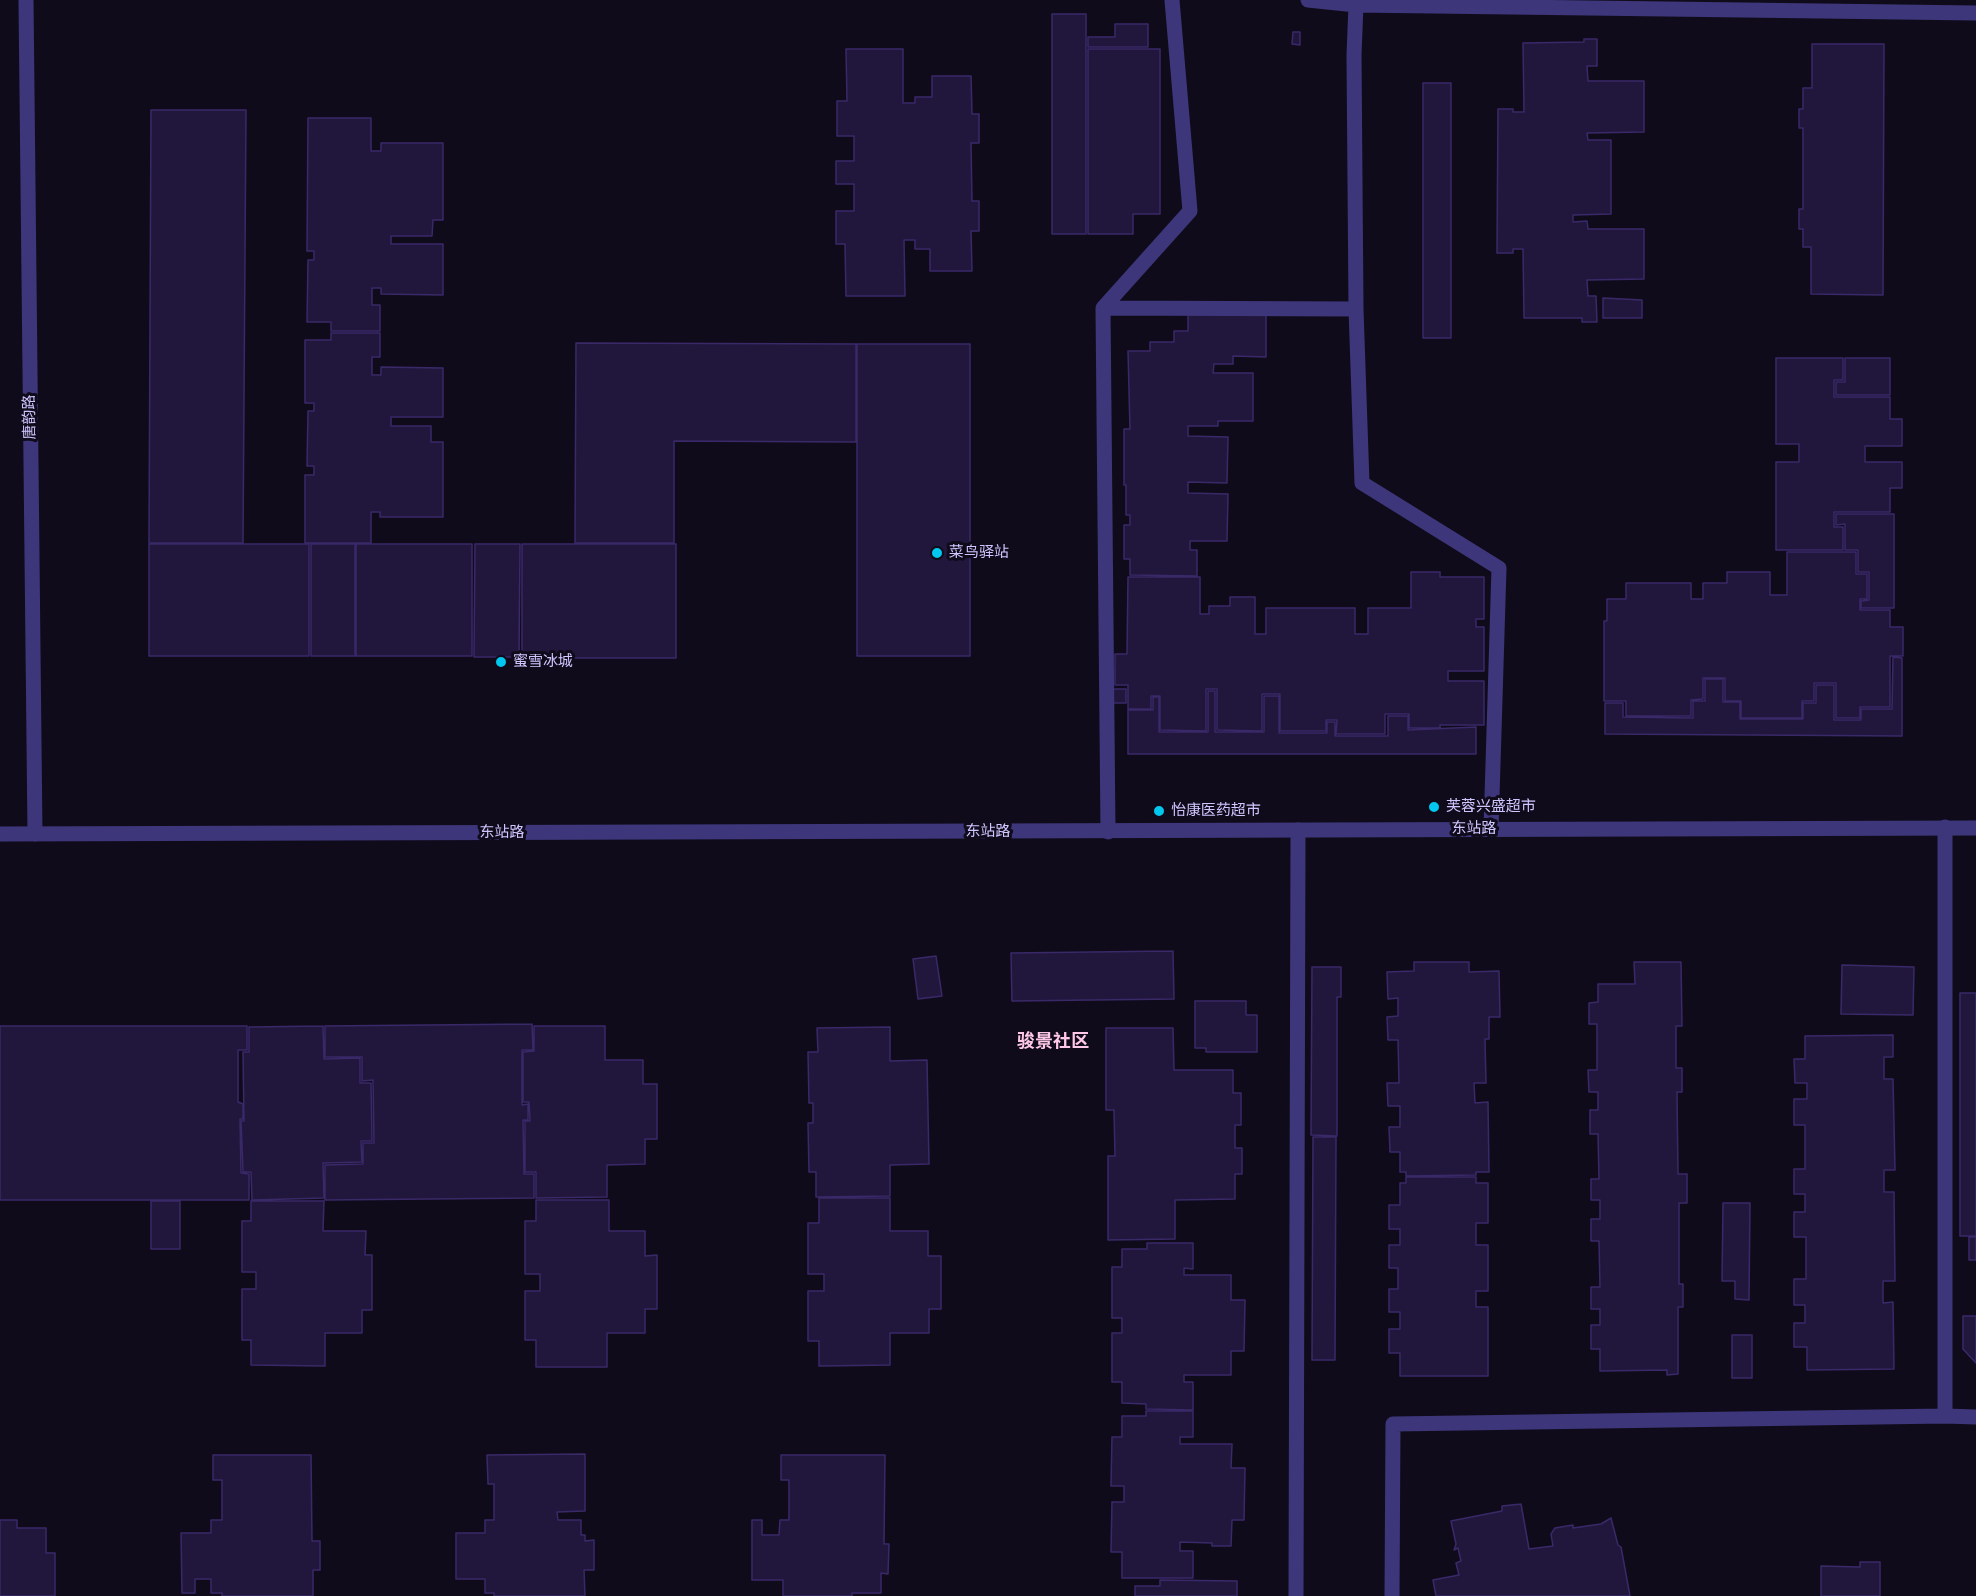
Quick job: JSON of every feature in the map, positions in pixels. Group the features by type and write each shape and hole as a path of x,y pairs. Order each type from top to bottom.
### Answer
{"street":[{"name":"唐韵路","path":"26,0 34,834"},
{"path":"1108,832 1103,308 1190,211 1172,0"},
{"path":"1308,0 1356,5 1976,14"},
{"path":"1356,5 1354,55 1356,309 1362,483 1499,568 1491,829"},
{"path":"1103,308 1356,309"},
{"path":"1945,827 1945,1416"},
{"name":"东站路","path":"0,834 1976,828"},
{"path":"1296,1596 1298,830"},
{"path":"1392,1596 1393,1424 1976,1417"}],"building":[{"path":"1052,14 1086,14 1086,234 1052,234"},
{"path":"1115,24 1148,24 1148,47 1088,47 1088,37 1115,37"},
{"path":"1293,32 1300,32 1300,45 1292,44"},
{"path":"1584,39 1597,39 1597,66 1587,66 1588,81 1644,81 1644,132 1587,133 1588,140 1611,140 1611,214 1573,215 1573,222 1587,221 1588,229 1644,229 1644,279 1587,280 1588,296 1596,296 1597,322 1582,322 1582,318 1524,318 1523,249 1513,249 1513,253 1497,253 1498,109 1524,112 1523,43 1584,42"},
{"path":"1812,44 1884,44 1883,295 1811,294 1811,247 1803,247 1803,229 1799,229 1799,209 1803,209 1803,128 1799,128 1799,109 1803,109 1803,88 1812,88"},
{"path":"846,49 903,49 903,103 915,103 915,97 932,97 932,76 971,76 972,114 979,114 979,143 971,143 972,201 979,201 979,231 971,231 972,271 930,271 930,249 915,249 915,240 904,240 905,296 846,296 845,244 836,244 836,211 854,211 854,184 836,184 836,161 854,161 854,136 837,136 837,101 847,101"},
{"path":"1088,49 1160,49 1160,214 1133,214 1133,234 1088,234"},
{"path":"1423,83 1451,83 1451,338 1423,338"},
{"path":"151,110 246,110 243,543 149,543"},
{"path":"308,118 371,118 371,151 381,151 381,143 443,143 443,220 433,220 432,236 391,236 391,244 443,244 443,295 381,294 381,288 372,288 372,305 380,305 380,331 331,331 331,322 307,322 308,260 314,260 314,251 307,251"},
{"path":"1603,298 1642,300 1642,318 1603,318"},
{"path":"1188,312 1266,313 1266,357 1233,356 1233,364 1214,364 1213,373 1253,373 1253,421 1218,421 1218,426 1188,426 1188,436 1228,437 1227,483 1188,482 1188,493 1228,494 1227,541 1190,541 1190,550 1197,550 1197,576 1130,575 1130,559 1124,559 1124,525 1130,525 1130,515 1126,515 1126,485 1124,485 1124,429 1130,429 1128,351 1150,351 1150,342 1174,342 1174,331 1188,331"},
{"path":"331,333 380,333 380,357 372,357 372,375 381,375 381,367 443,368 443,417 391,417 391,426 431,426 431,442 443,442 443,517 380,517 380,512 371,512 371,543 305,543 305,475 314,475 314,466 307,466 308,411 314,411 314,403 305,403 305,340 331,340"},
{"path":"576,343 856,344 856,442 674,441 674,543 575,543"},
{"path":"857,344 970,344 970,656 857,656"},
{"path":"1776,358 1843,358 1843,380 1834,380 1834,397 1890,397 1890,419 1902,419 1902,446 1865,446 1865,462 1902,462 1902,488 1890,488 1890,512 1834,512 1834,527 1843,527 1843,550 1776,550 1776,462 1799,462 1799,444 1776,444"},
{"path":"1845,358 1890,358 1890,395 1836,395 1836,382 1845,382"},
{"path":"1836,514 1894,514 1894,608 1861,608 1861,601 1869,600 1869,572 1858,572 1858,550 1845,550 1845,524 1836,525"},
{"path":"149,544 309,544 309,656 149,656"},
{"path":"311,544 355,544 355,656 311,656"},
{"path":"356,544 472,544 472,656 356,656"},
{"path":"475,544 520,544 519,657 474,657"},
{"path":"522,544 676,544 676,658 522,658"},
{"path":"1787,552 1856,552 1856,574 1867,574 1867,599 1860,599 1860,610 1890,610 1890,627 1903,627 1903,656 1890,656 1890,707 1860,707 1860,718 1836,718 1836,683 1814,683 1814,701 1802,701 1802,718 1741,718 1741,701 1725,701 1725,678 1703,678 1703,699 1691,700 1691,716 1626,716 1626,701 1604,701 1604,621 1607,621 1607,599 1626,599 1626,583 1691,583 1691,599 1703,599 1703,583 1727,583 1727,572 1770,572 1770,595 1787,595"},
{"path":"1411,572 1440,572 1440,577 1484,577 1484,619 1476,619 1476,627 1484,627 1484,671 1448,671 1448,681 1484,681 1484,725 1409,728 1409,714 1385,714 1385,734 1336,734 1337,720 1326,720 1326,731 1280,731 1280,694 1262,694 1262,731 1217,730 1217,689 1206,689 1206,731 1160,730 1160,696 1151,696 1151,709 1128,709 1128,685 1115,685 1115,654 1127,654 1128,577 1200,577 1200,614 1209,614 1209,606 1230,606 1230,597 1255,597 1255,634 1266,634 1266,608 1355,608 1355,634 1368,634 1368,608 1411,608"},
{"path":"1893,657 1902,658 1902,736 1605,734 1605,703 1623,703 1623,717 1693,718 1693,701 1705,701 1705,679 1723,679 1723,702 1740,702 1740,719 1803,719 1803,703 1816,703 1816,685 1834,685 1834,720 1861,720 1861,709 1892,709"},
{"path":"1113,689 1126,689 1126,703 1113,703"},
{"path":"1208,691 1215,691 1215,732 1264,732 1264,696 1279,696 1279,733 1327,733 1327,722 1335,722 1335,736 1388,736 1388,716 1408,716 1408,730 1476,727 1476,754 1128,754 1128,710 1153,710 1153,697 1159,697 1159,732 1208,732"},
{"path":"1173,951 1174,999 1012,1001 1011,953"},
{"path":"936,956 942,996 918,999 913,959"},
{"path":"1414,962 1469,962 1469,972 1499,971 1500,1017 1489,1017 1489,1039 1485,1039 1486,1083 1474,1083 1475,1103 1488,1102 1489,1172 1476,1172 1476,1175 1406,1176 1406,1172 1400,1172 1400,1152 1390,1152 1389,1127 1400,1127 1400,1106 1388,1106 1387,1083 1399,1083 1398,1040 1388,1040 1387,1017 1398,1016 1398,998 1388,999 1387,972 1414,971"},
{"path":"1634,962 1681,962 1682,1026 1676,1026 1676,1068 1682,1068 1682,1092 1677,1092 1678,1174 1687,1174 1687,1203 1679,1203 1679,1284 1683,1284 1683,1307 1678,1307 1678,1374 1667,1375 1667,1370 1600,1371 1600,1349 1591,1349 1591,1325 1600,1325 1600,1309 1591,1309 1591,1287 1600,1287 1599,1241 1591,1241 1591,1219 1600,1219 1600,1200 1591,1200 1591,1179 1599,1179 1598,1134 1590,1134 1590,1110 1598,1110 1598,1092 1589,1092 1588,1070 1597,1070 1597,1024 1589,1024 1589,1003 1598,1002 1598,984 1635,984"},
{"path":"1842,965 1914,967 1913,1015 1841,1014"},
{"path":"1312,967 1341,967 1341,997 1337,997 1337,1136 1311,1135"},
{"path":"1960,993 1976,993 1976,1236 1960,1236"},
{"path":"1195,1001 1246,1001 1246,1015 1257,1015 1257,1052 1206,1052 1206,1048 1195,1048"},
{"path":"532,1024 533,1050 522,1050 522,1105 528,1104 528,1120 523,1120 524,1174 534,1174 534,1198 325,1200 325,1165 363,1164 363,1143 374,1143 373,1080 362,1081 362,1057 325,1057 325,1026"},
{"path":"0,1026 247,1026 247,1050 238,1050 238,1102 243,1104 243,1119 240,1119 241,1173 249,1174 249,1200 0,1200"},
{"path":"323,1026 324,1059 360,1058 360,1083 371,1083 372,1141 361,1141 362,1162 323,1163 324,1198 252,1200 251,1172 243,1172 241,1121 244,1121 243,1052 249,1052 249,1027"},
{"path":"534,1026 605,1026 605,1060 643,1060 643,1084 657,1084 657,1139 645,1139 645,1164 607,1165 607,1197 536,1198 536,1172 525,1172 525,1121 530,1121 529,1102 523,1102 523,1052 534,1051"},
{"path":"890,1027 890,1061 927,1060 929,1164 890,1165 890,1196 816,1197 816,1172 809,1172 808,1123 813,1123 813,1103 809,1103 808,1052 818,1052 817,1028"},
{"path":"1106,1028 1173,1028 1174,1070 1233,1070 1233,1093 1241,1093 1241,1125 1235,1125 1235,1148 1242,1148 1242,1174 1235,1174 1235,1199 1175,1200 1175,1239 1108,1240 1108,1156 1115,1156 1114,1110 1106,1110"},
{"path":"1893,1035 1893,1057 1884,1057 1884,1079 1893,1079 1895,1170 1884,1170 1884,1192 1894,1192 1895,1281 1883,1281 1883,1303 1893,1302 1894,1369 1807,1370 1807,1347 1794,1347 1794,1323 1805,1323 1805,1305 1794,1305 1794,1279 1806,1279 1806,1237 1794,1237 1794,1212 1805,1212 1805,1194 1794,1194 1794,1169 1805,1169 1805,1125 1794,1125 1794,1099 1807,1099 1807,1083 1795,1083 1794,1059 1805,1059 1805,1036"},
{"path":"1313,1137 1336,1137 1335,1360 1312,1360"},
{"path":"1406,1177 1476,1177 1476,1183 1488,1183 1488,1223 1476,1223 1476,1245 1488,1245 1488,1291 1476,1291 1476,1307 1488,1307 1488,1376 1400,1376 1400,1353 1389,1353 1389,1329 1400,1329 1400,1312 1389,1312 1389,1289 1398,1289 1398,1268 1389,1268 1389,1245 1400,1245 1400,1229 1389,1229 1389,1205 1400,1205 1400,1183 1406,1183"},
{"path":"819,1198 890,1198 890,1231 928,1231 928,1256 941,1256 941,1309 929,1309 929,1333 890,1333 890,1365 819,1366 819,1341 808,1341 808,1291 824,1291 824,1274 808,1274 808,1223 819,1223"},
{"path":"536,1200 609,1200 609,1231 645,1231 645,1256 657,1255 657,1309 645,1309 645,1333 607,1333 607,1367 536,1367 536,1340 525,1340 525,1291 540,1291 540,1274 525,1274 525,1221 536,1221"},
{"path":"151,1201 180,1201 180,1249 151,1249"},
{"path":"251,1201 324,1201 323,1231 366,1231 365,1255 372,1255 372,1310 362,1310 362,1333 325,1333 325,1366 251,1365 251,1340 242,1340 242,1289 256,1289 256,1272 242,1272 242,1221 251,1221"},
{"path":"1723,1203 1750,1203 1749,1300 1735,1299 1735,1281 1722,1281"},
{"path":"1969,1237 1976,1237 1976,1260 1969,1260"},
{"path":"1147,1243 1193,1243 1193,1269 1184,1268 1184,1275 1231,1275 1231,1300 1245,1300 1244,1351 1231,1351 1231,1375 1184,1375 1184,1382 1193,1382 1193,1410 1146,1409 1146,1404 1122,1403 1122,1382 1112,1382 1112,1333 1122,1333 1122,1318 1112,1318 1112,1267 1122,1267 1122,1249 1147,1249"},
{"path":"1963,1316 1976,1316 1976,1363 1963,1349"},
{"path":"1732,1335 1752,1335 1752,1378 1732,1378"},
{"path":"1146,1411 1193,1411 1193,1437 1180,1437 1180,1444 1232,1444 1231,1468 1245,1468 1244,1520 1232,1520 1231,1546 1180,1542 1180,1551 1193,1551 1193,1578 1122,1578 1122,1552 1111,1552 1112,1502 1124,1502 1124,1486 1111,1486 1112,1437 1122,1437 1122,1416 1146,1416"},
{"path":"585,1454 585,1511 557,1512 558,1520 581,1520 581,1535 585,1535 585,1541 594,1540 594,1570 584,1570 585,1596 494,1596 494,1593 485,1593 485,1579 456,1579 456,1533 485,1533 485,1520 494,1520 494,1484 488,1484 487,1455"},
{"path":"213,1455 311,1455 312,1541 320,1541 320,1570 313,1570 313,1596 222,1596 222,1593 211,1593 211,1579 195,1579 195,1593 182,1593 181,1533 211,1533 211,1520 222,1520 222,1480 213,1480"},
{"path":"781,1455 885,1455 884,1544 889,1544 888,1574 881,1573 881,1593 852,1593 852,1596 783,1596 783,1580 752,1580 752,1520 762,1520 762,1535 779,1535 780,1520 789,1520 789,1480 781,1480"},
{"path":"1521,1504 1529,1549 1553,1546 1551,1534 1555,1528 1601,1524 1611,1518 1618,1545 1621,1547 1630,1596 1436,1596 1433,1580 1459,1575 1456,1563 1461,1561 1458,1548 1454,1550 1456,1544 1451,1521 1502,1511 1502,1506"},
{"path":"0,1520 17,1520 17,1528 46,1528 46,1553 55,1553 55,1596 0,1596"},
{"path":"1860,1562 1880,1562 1880,1596 1821,1596 1821,1566 1860,1567"},
{"path":"1160,1580 1237,1581 1237,1596 1135,1596 1135,1586 1160,1586"}],"place":[{"name":"菜鸟驿站","path":"937,553"},
{"name":"蜜雪冰城","path":"501,662"},
{"name":"芙蓉兴盛超市","path":"1434,807"},
{"name":"怡康医药超市","path":"1159,811"}],"district":[{"name":"骏景社区","path":"1053,1042"}]}
